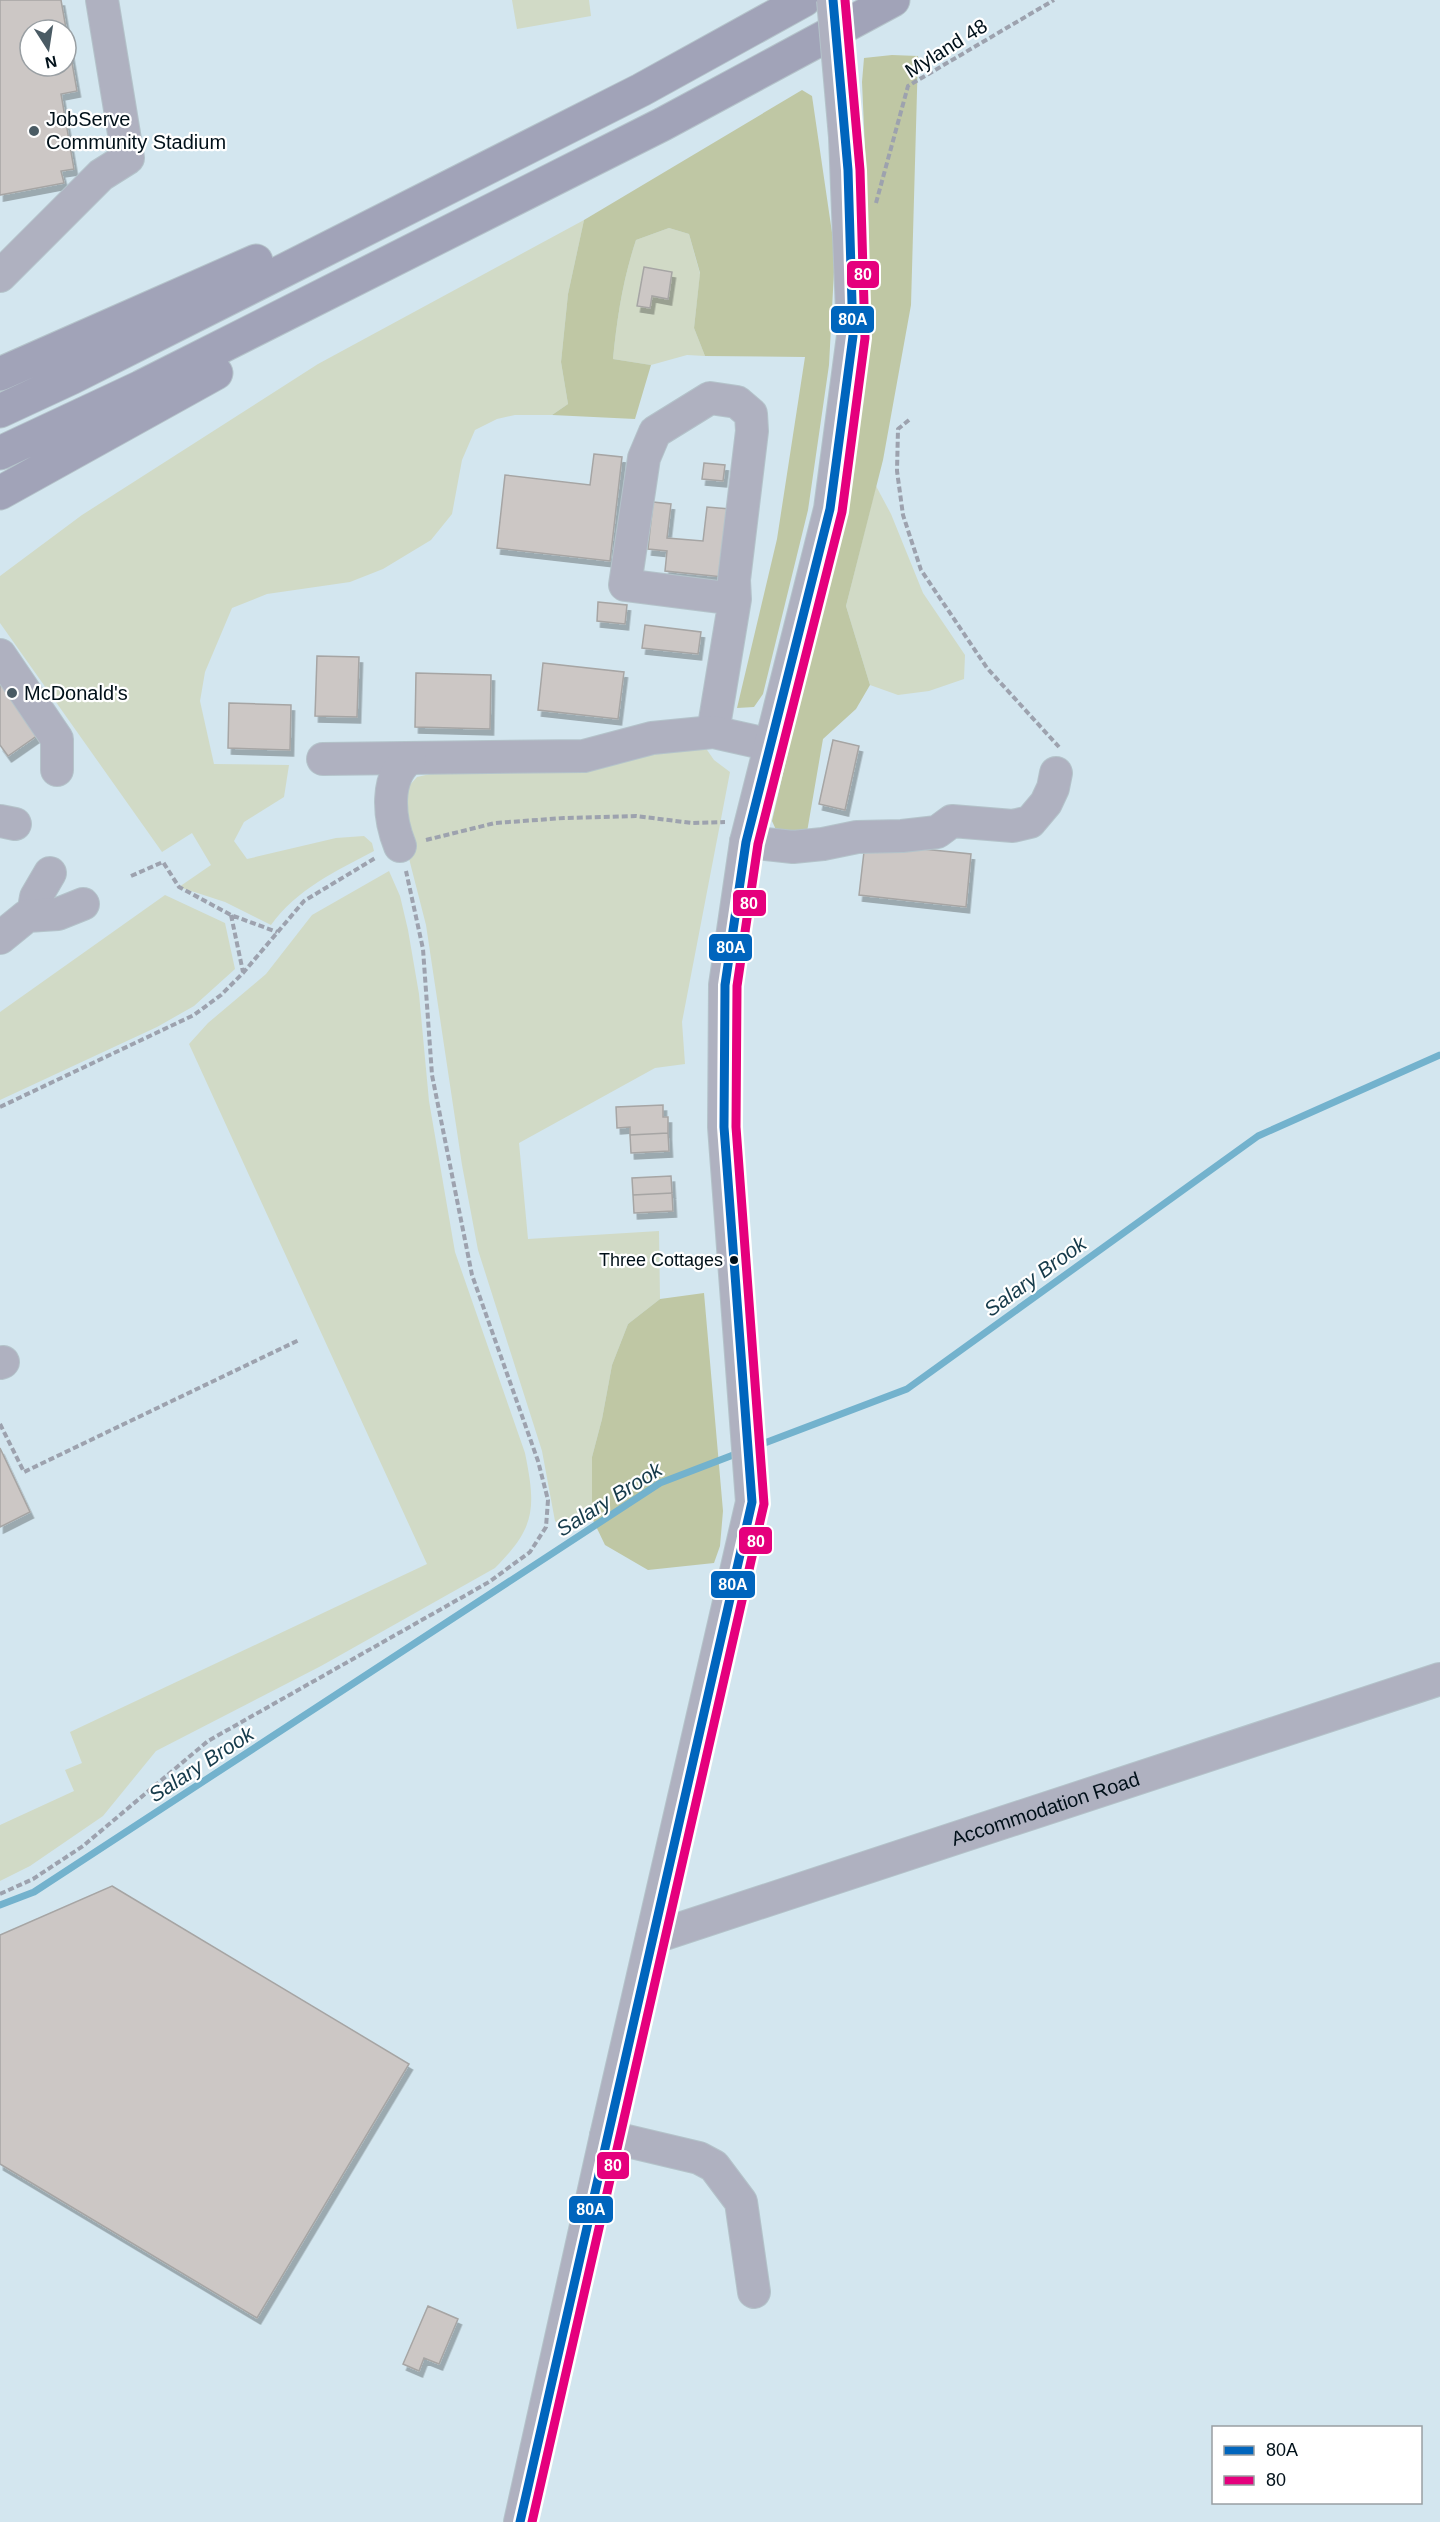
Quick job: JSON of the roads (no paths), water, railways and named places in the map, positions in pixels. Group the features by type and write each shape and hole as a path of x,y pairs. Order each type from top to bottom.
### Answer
{"highway":[{"path":"0,411 81,373 641,90 804,0"},
{"path":"0,493 663,124 893,0"},
{"path":"0,374 641,90"},
{"path":"0,453 141,387 663,124"}],"street":[{"path":"0,276 101,176 128,158 102,0"},
{"path":"520,2522 752,1502 723,1127 725,985 746,842 830,508 853,336 845,137 833,0"},
{"path":"714,732 735,599 734,580 752,431 751,414 737,402 710,398 655,432 644,458 625,585 735,599"},
{"path":"0,654 57,739 57,770"},
{"path":"323,759 584,756 652,738 714,732 771,745"},
{"path":"400,846 390,808 393,784 401,764 410,758"},
{"path":"746,842 793,847 824,844 857,837 902,836 937,832 952,821 1013,826 1030,822 1046,803 1053,788 1056,773"},
{"path":"30,915 36,897 50,873"},
{"path":"0,936 30,915 58,914 83,904"},
{"name":"Accommodation Road","path":"652,1938 1440,1679"},
{"path":"606,2136 699,2158 714,2166 741,2202 754,2292"}],"waterway":[{"name":"Salary Brook","path":"757,1446 907,1389 1258,1136 1440,1055"},
{"name":"Salary Brook","path":"0,1905 34,1892 660,1483 741,1452"}],"place":[{"name":"JobServe Community Stadium","path":"34,131"},
{"name":"McDonald's","path":"12,693"},
{"name":"Three Cottages","path":"734,1260"}]}
